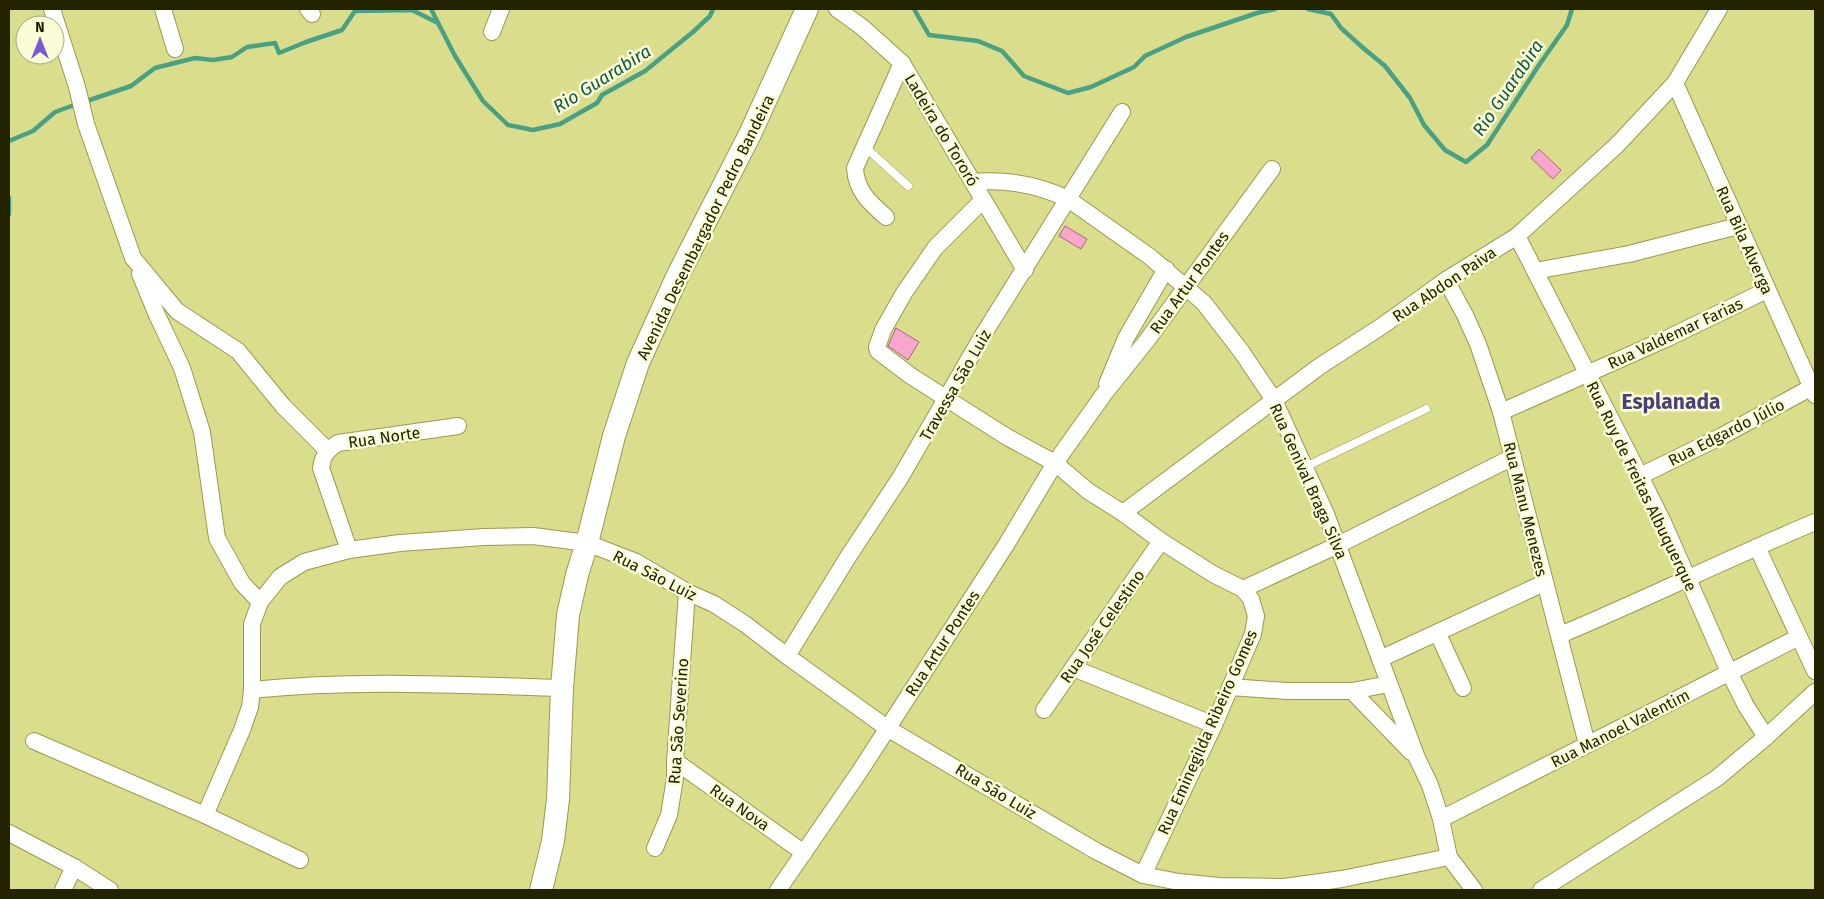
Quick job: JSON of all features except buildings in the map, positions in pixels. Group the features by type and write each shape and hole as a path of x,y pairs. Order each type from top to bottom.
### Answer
{"main road":[{"name":"Avenida Desembargador Pedro Bandeira","path":"541,890 553,841 558,799 562,688 568,615 614,436 638,363 678,275 750,134 807,9"}],"street":[{"path":"52,9 86,124 133,258 182,368 202,432 217,538 242,583 260,602 252,624 252,690 250,707 205,815"},
{"path":"163,9 175,50"},
{"path":"492,32 501,9"},
{"name":"Ladeira do Tororó","path":"837,9 854,21 902,63 1025,270"},
{"name":"Rua Abdon Paiva","path":"1122,513 1320,366 1382,326 1446,280 1517,236 1617,145 1675,83 1719,9"},
{"path":"886,217 862,193 857,182 855,168 902,63"},
{"name":"Rua Bila Alverga","path":"1675,83 1813,391"},
{"name":"Travessa São Luiz","path":"786,656 900,478 984,335 1122,112"},
{"name":"Rua Artur Pontes","path":"778,890 888,728 1006,545 1056,463 1104,394 1148,339 1272,168"},
{"name":"Rua Genival Braga Silva","path":"973,182 1012,182 1053,192 1068,198 1166,269 1204,304 1240,351 1274,400 1305,467 1338,545 1417,758 1430,785 1441,819 1449,857 1474,890"},
{"path":"983,200 935,248 904,293 883,330 877,346 878,351 912,376 1008,437 1056,463 1088,491 1213,574 1244,589 1338,545 1513,457"},
{"path":"1535,271 1630,254 1738,226"},
{"name":"Rua Ruy de Freitas Albuquerque","path":"1517,236 1640,476 1688,578 1729,672 1746,706 1766,737"},
{"path":"133,258 177,311 238,351 283,406 327,450"},
{"name":"Rua Artur Pontes","path":"1104,394 1110,372 1126,338 1166,269"},
{"name":"Rua Manu Menezes","path":"1446,280 1478,344 1501,412 1587,744"},
{"name":"Rua Valdemar Farias","path":"1501,412 1668,338 1768,290"},
{"name":"Rua Edgardo Júlio","path":"1640,476 1813,391"},
{"name":"Rua Norte","path":"349,550 321,468 322,458 327,450 338,443 458,426"},
{"path":"1560,635 1633,605 1688,578 1815,522"},
{"name":"Rua São Luiz","path":"260,602 280,578 304,562 349,550 400,543 484,537 533,536 587,543 636,562 687,592 722,609 888,728 1065,833 1143,874 1179,882 1218,886 1284,887 1342,879 1449,857"},
{"name":"Rua José Celestino","path":"1044,710 1114,612 1161,541"},
{"path":"1757,547 1815,671"},
{"path":"1380,659 1438,634 1544,583"},
{"name":"Rua Eminegilda Ribeiro Gomes","path":"1143,874 1214,725 1255,628 1256,616 1254,607 1244,589"},
{"name":"Rua São Severino","path":"655,848 669,815 675,778 687,592"},
{"path":"1438,634 1464,688"},
{"name":"Rua Manoel Valentim","path":"1441,819 1799,637"},
{"path":"1073,668 1214,725"},
{"path":"252,690 302,684 354,683 562,688"},
{"path":"1230,687 1286,691 1352,691 1389,684"},
{"name":"Rua Genival Braga Silva","path":"1352,691 1417,758"},
{"path":"1541,890 1717,778 1766,737 1815,692"},
{"path":"34,741 205,815 300,860"},
{"name":"Rua Nova","path":"675,761 804,853"},
{"path":"9,833 74,867 110,890"},
{"path":"63,890 74,867"}],"lane":[{"path":"864,146 908,186"},
{"path":"1305,467 1426,409"}],"waterway":[{"name":"Rio Guarabira","path":"431,9 455,56 483,101 508,125 533,130 560,124 597,103 602,95 645,71 693,32 710,16 713,9"},
{"name":"Rio Guarabira","path":"914,9 929,35 978,41 1002,51 1024,76 1068,93 1091,87 1134,67 1145,56 1186,37 1257,13 1275,9"},
{"name":"Rio Guarabira","path":"1308,9 1331,14 1341,28 1385,66 1410,98 1424,125 1445,150 1466,162 1487,145 1567,25 1572,9"},
{"path":"84,102 131,86 155,68 195,58 213,60 232,57 247,47 275,43 279,53 342,30 355,11 412,10 438,23"},
{"path":"9,141 33,131 55,112 77,104"},
{"path":"9,198 9,214"}],"district":[{"name":"Esplanada","path":"1671,402"}]}
